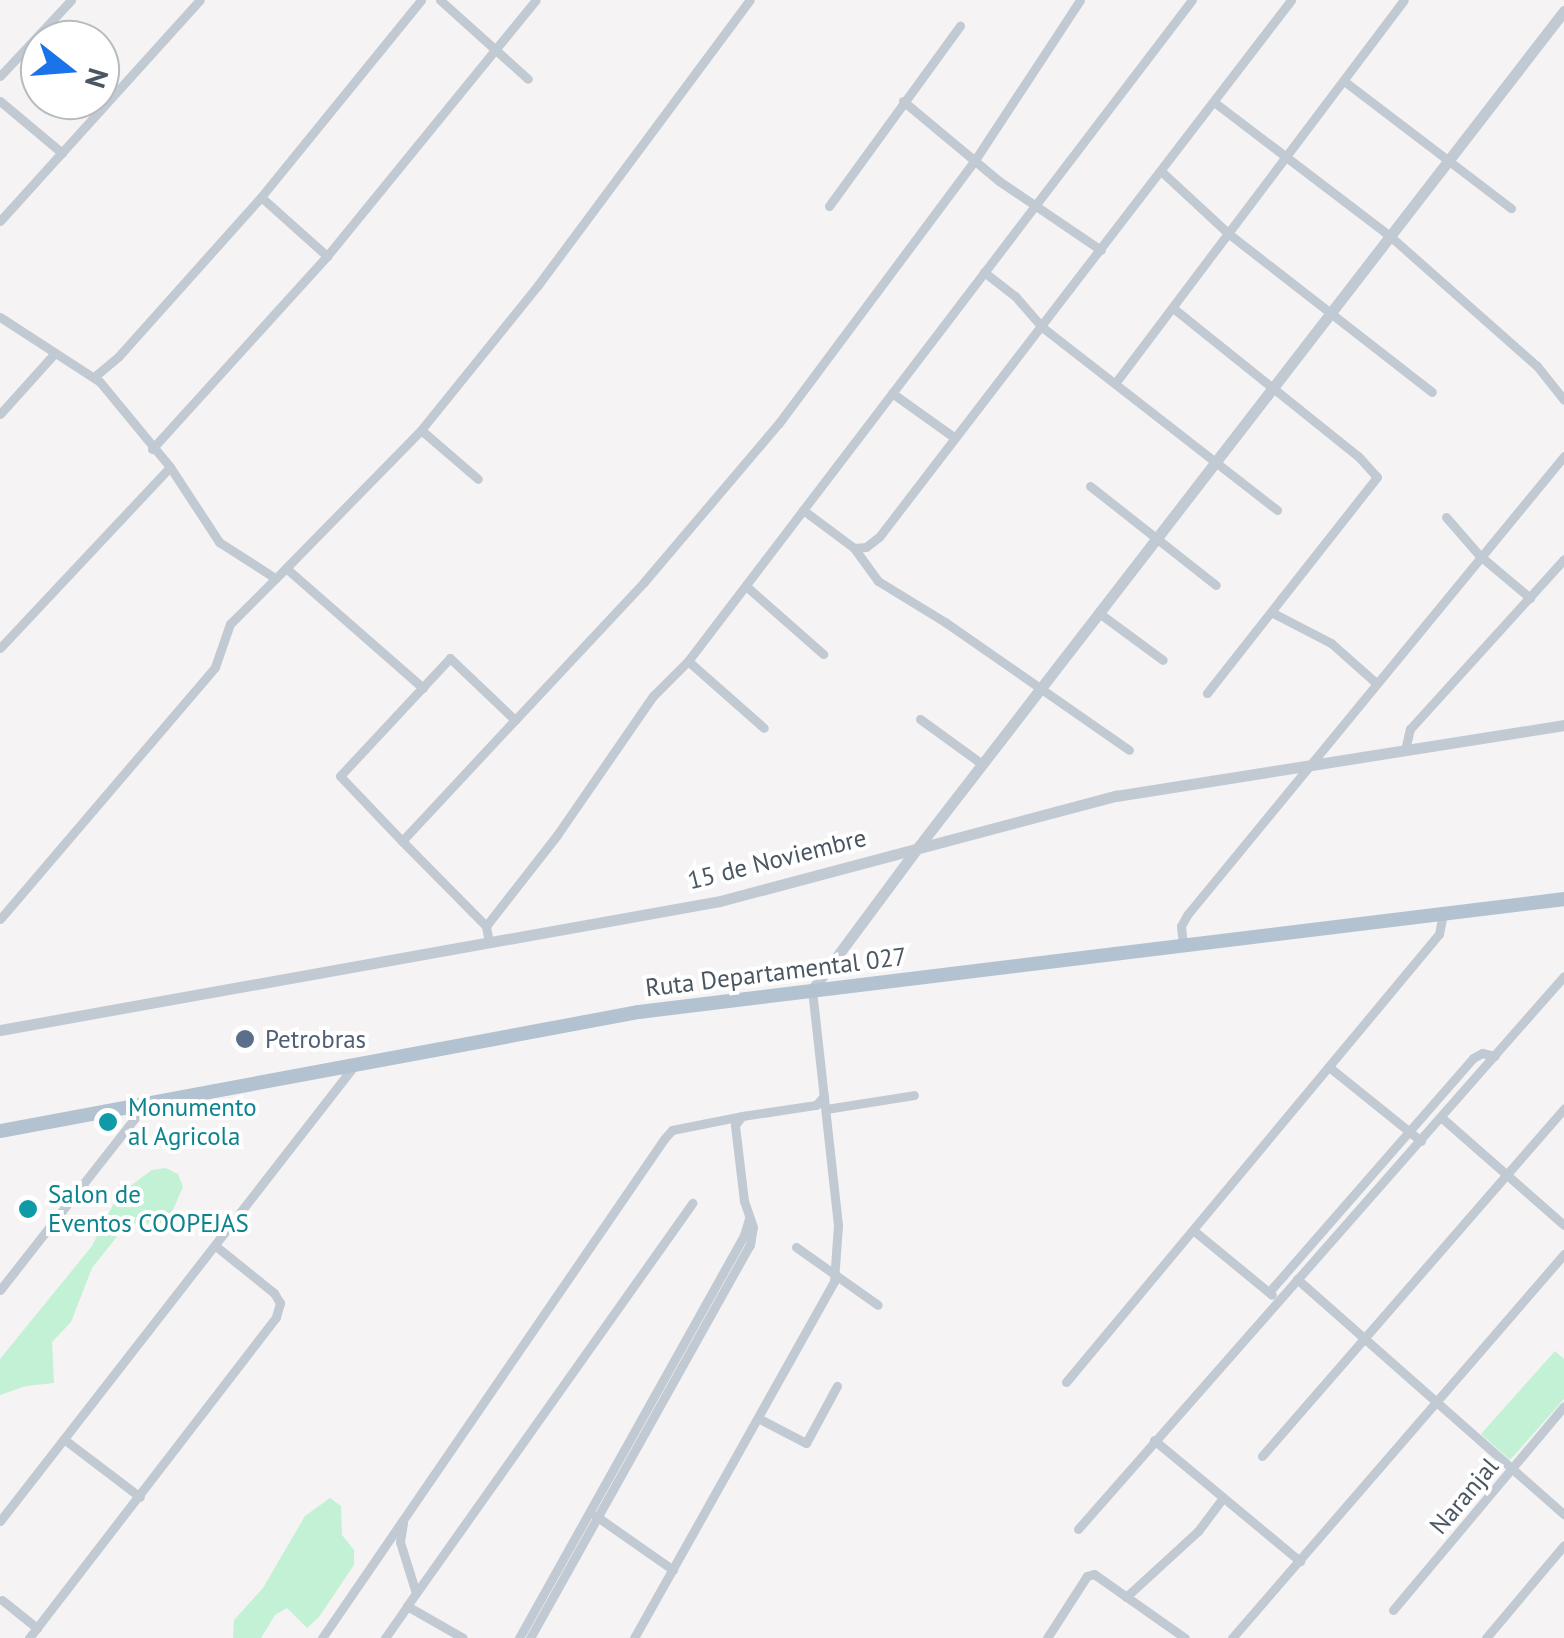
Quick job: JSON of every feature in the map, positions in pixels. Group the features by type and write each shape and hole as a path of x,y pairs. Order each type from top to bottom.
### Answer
{"main road":[{"name":"Ruta Departamental 027","path":"0,1131 639,1012 1564,900"}],"street":[{"path":"0,76 71,0"},
{"path":"181,0 192,10"},
{"path":"0,221 200,0"},
{"path":"94,377 118,357 261,196 421,0"},
{"path":"440,0 528,80"},
{"path":"152,449 327,256 536,0"},
{"path":"0,919 215,667 230,624 421,430 538,285 750,0"},
{"path":"402,841 644,582 779,422 975,160 1080,0"},
{"path":"486,926 558,835 652,696 688,661 1192,0"},
{"path":"854,548 866,547 879,537 1290,0"},
{"path":"1116,382 1404,0"},
{"path":"634,1638 834,1276 838,1225 812,990 1564,11"},
{"path":"829,206 960,26"},
{"path":"1344,81 1511,208"},
{"path":"0,101 62,153"},
{"path":"903,102 975,160 1101,250"},
{"path":"1214,102 1390,236 1536,366 1564,400"},
{"path":"1162,172 1229,234 1432,392"},
{"path":"261,196 327,256"},
{"path":"984,272 1015,296 1042,327 1276,510"},
{"path":"1173,308 1358,456 1376,477 1208,693"},
{"path":"0,317 94,377 170,467 218,542 275,578"},
{"path":"0,414 54,354"},
{"path":"892,393 955,438"},
{"path":"421,430 478,479"},
{"path":"1183,944 1182,926 1187,916 1478,555 1564,456"},
{"path":"0,648 170,467"},
{"path":"1090,486 1216,585"},
{"path":"803,510 854,548 878,581 1042,687 1128,750"},
{"path":"1446,517 1478,555 1530,598"},
{"path":"1405,750 1410,728 1564,558"},
{"path":"286,568 423,688"},
{"path":"746,586 823,654"},
{"path":"1099,612 1163,660"},
{"path":"1271,612 1331,643 1375,682"},
{"path":"489,942 486,926 340,776 450,658 515,720"},
{"path":"688,661 764,728"},
{"path":"920,719 982,764"},
{"name":"15 de Noviembre","path":"0,1030 720,900 1116,796 1564,724"},
{"path":"1066,1382 1439,934 1443,914"},
{"path":"1078,1529 1564,976"},
{"path":"1269,1292 1472,1058 1482,1053 1495,1056"},
{"path":"0,1521 356,1064"},
{"path":"1328,1067 1421,1141"},
{"path":"826,1110 914,1095"},
{"path":"322,1638 672,1130 816,1105 824,1096"},
{"path":"0,1290 146,1102"},
{"path":"1262,1456 1564,1108"},
{"path":"530,1638 744,1234 749,1216 734,1132 742,1116"},
{"path":"1442,1118 1564,1225"},
{"path":"385,1638 692,1203"},
{"path":"1193,1230 1278,1300"},
{"path":"29,1638 276,1317 280,1303 274,1294 217,1247"},
{"path":"796,1248 878,1305"},
{"path":"1232,1638 1564,1254"},
{"path":"1297,1278 1564,1514"},
{"path":"758,1418 806,1443 837,1386"},
{"name":"Naranjal","path":"1392,1610 1564,1406"},
{"path":"65,1440 140,1497"},
{"path":"1154,1440 1300,1561"},
{"path":"1126,1597 1198,1530 1222,1499"},
{"path":"408,1511 400,1542 416,1593"},
{"path":"594,1514 673,1570"},
{"path":"519,1638 594,1514"},
{"path":"1486,1638 1564,1545"},
{"path":"1047,1638 1087,1576 1094,1574 1184,1638"},
{"path":"2,1600 37,1628"},
{"path":"408,1606 463,1638"}],"green space":[{"path":"166,1168 178,1174 183,1187 171,1214 161,1223 127,1224 92,1268 71,1322 52,1342 54,1383 26,1386 0,1395 0,1359 92,1246 118,1195 152,1170"},
{"path":"1555,1351 1564,1359 1564,1399 1510,1460 1481,1434"},
{"path":"330,1498 341,1506 342,1535 354,1550 354,1565 319,1617 307,1628 287,1608 275,1615 261,1638 233,1638 234,1620 263,1588 305,1516"}],"place":[{"name":"Petrobras","path":"245,1039"},
{"name":"Monumento al Agricola","path":"108,1122"},
{"name":"Salon de Eventos COOPEJAS","path":"28,1209"}]}
